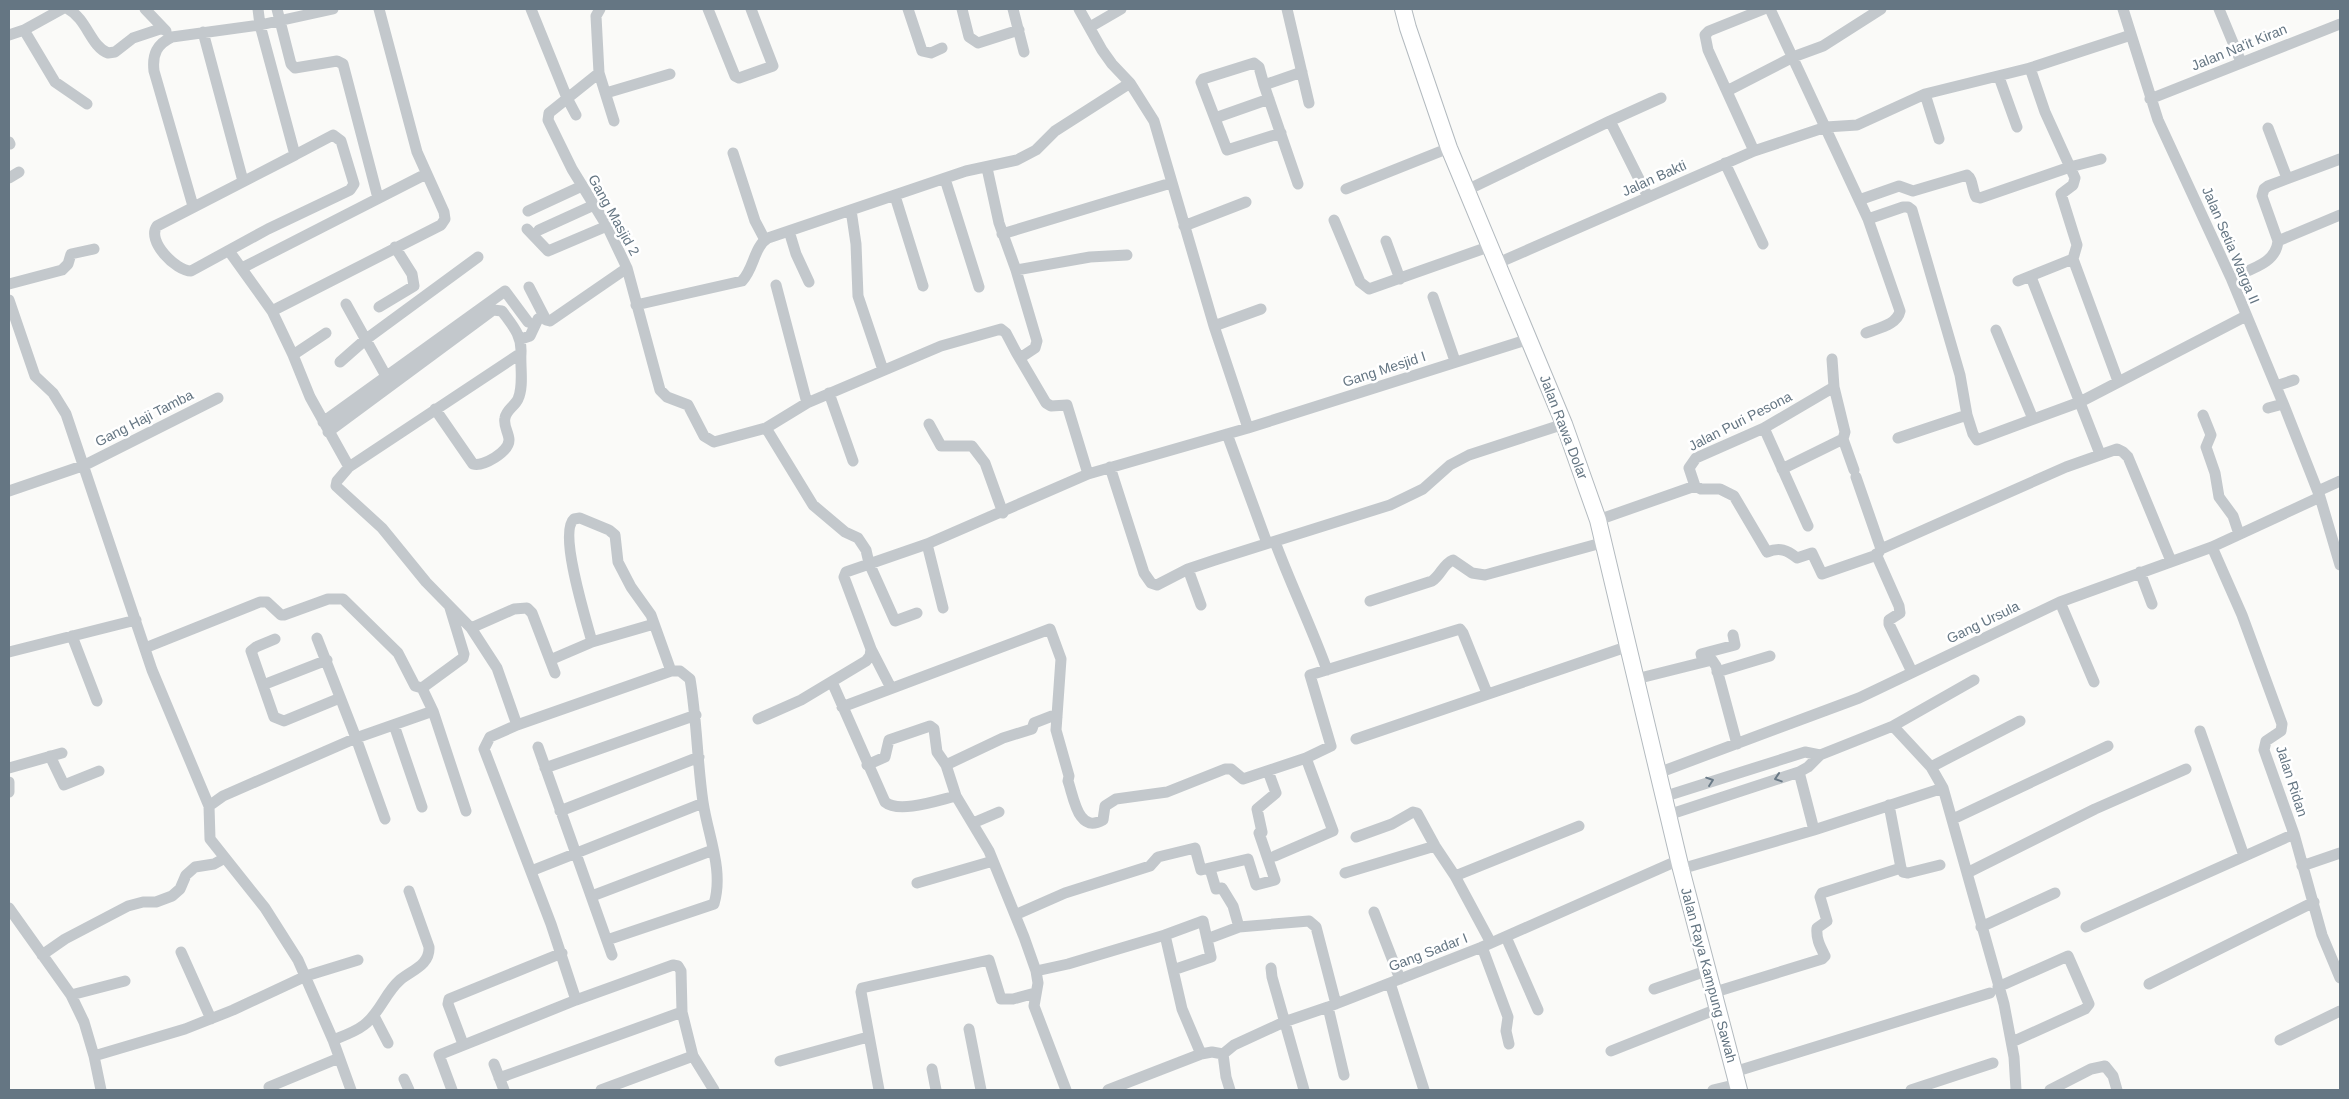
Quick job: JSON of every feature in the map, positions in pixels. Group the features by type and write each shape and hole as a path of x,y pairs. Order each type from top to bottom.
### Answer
{"street":[{"path":"9,35 24,30 62,9"},
{"path":"68,9 82,20 98,45 108,53 115,52 133,38 163,28"},
{"path":"146,9 172,37"},
{"path":"258,9 271,23 291,64 295,68 337,61 343,64 378,198"},
{"path":"278,9 271,23 295,155"},
{"path":"272,311 441,225 445,219 417,152 380,9"},
{"path":"531,9 567,98 576,115"},
{"path":"600,9 596,16 599,73 614,122"},
{"path":"708,9 736,76 739,78 773,66 751,9"},
{"path":"908,9 922,51 931,53 942,48"},
{"path":"962,9 969,37 978,43 1019,30"},
{"path":"1013,9 1024,52"},
{"path":"1079,9 1112,64 1130,83 1154,121 1214,326 1248,428"},
{"path":"1090,27 1120,9"},
{"path":"1287,9 1309,103"},
{"name":"Jalan Rawa Dolar","path":"1403,9 1449,148 1564,424 1598,520 1605,542 1680,864"},
{"path":"1754,151 1708,50 1705,35 1709,31 1764,9"},
{"path":"1770,9 1868,219 1900,311 1897,319 1866,332"},
{"path":"1727,91 1793,57 1823,46 1882,9"},
{"name":"Jalan Setia Warga II","path":"2123,9 2150,99 2232,278 2246,316 2284,404 2319,494 2340,565"},
{"path":"2219,9 2241,62"},
{"path":"193,206 153,63 155,51 163,41 172,37 271,23 327,10"},
{"name":"Jalan Na'it Kiran","path":"2150,99 2241,62 2339,27"},
{"path":"24,30 55,82 87,104"},
{"path":"203,32 243,181"},
{"name":"Jalan Bakti","path":"1498,263 1754,151 1826,127 1850,126 1870,121 1925,94 1999,77 2131,35"},
{"path":"1281,133 1230,150 1225,147 1201,82 1203,79 1254,63 1259,67 1264,85 1281,133 1298,184"},
{"path":"2030,68 2045,112 2075,178 2074,184 2061,194 2077,245 2073,259 2118,381"},
{"path":"1264,85 1302,72"},
{"name":"Gang Masjid 2","path":"599,73 549,113 548,120 582,186 607,226 627,268 660,390 667,397 688,405 704,436 714,442 766,428 807,403 883,370 941,346 1001,329 1006,333 1020,358"},
{"path":"606,93 670,74"},
{"path":"1999,77 2017,127"},
{"path":"636,305 742,281 747,276 764,240 966,171 1017,160 1036,150 1055,131 1130,83"},
{"path":"1925,94 1939,139"},
{"path":"1467,190 1662,98"},
{"path":"1215,118 1269,99"},
{"path":"1610,121 1648,197"},
{"path":"2268,128 2287,178"},
{"path":"333,135 338,136 342,141 354,184 350,190 191,271 182,269 163,254 156,240 155,228 193,206 295,155 333,135"},
{"path":"1346,189 1449,148"},
{"path":"733,153 755,221 764,240"},
{"path":"1859,200 1899,186 1912,191 1967,175 1970,178 1973,193 1976,197 1980,198 2070,167 2101,159"},
{"path":"2232,278 2268,260 2275,254 2278,241 2262,193 2268,186 2340,159"},
{"path":"1725,163 1763,244"},
{"path":"987,168 1002,234 1016,270 1037,341 1035,348 1020,358 1046,403 1051,406 1067,405 1088,474"},
{"path":"242,268 426,174"},
{"path":"945,179 979,287"},
{"path":"1002,234 1171,183"},
{"path":"528,211 582,186"},
{"path":"895,196 923,286"},
{"path":"1184,226 1246,202"},
{"path":"594,205 533,230 548,251 607,226"},
{"path":"1868,219 1903,207 1908,207 1912,210 1960,375 1967,416 1977,440 2080,402 2246,316"},
{"path":"851,210 856,244 858,296 883,370"},
{"path":"2278,241 2340,215"},
{"path":"1334,220 1360,282 1364,286 1374,289 1490,246"},
{"path":"789,231 796,254 809,282"},
{"path":"1386,241 1400,279"},
{"path":"379,307 414,286 412,274 395,247"},
{"path":"9,284 62,270 68,264 71,254 94,249"},
{"path":"229,251 272,311 325,427 343,474"},
{"path":"1016,270 1090,257 1126,255"},
{"path":"340,362 365,340 478,257"},
{"path":"2018,281 2073,259"},
{"path":"528,287 543,316 546,320 550,321 627,268"},
{"path":"2031,277 2100,454"},
{"path":"776,285 807,403"},
{"path":"325,427 386,376 505,291 528,322"},
{"path":"1433,297 1455,361"},
{"path":"9,300 35,376 53,393 66,414 152,670 209,806 210,839 265,908 306,976 333,1040 351,1090"},
{"path":"346,304 386,376"},
{"path":"1214,326 1261,309"},
{"path":"325,427 493,310 502,311 521,339 521,392 518,401 505,415 504,421 509,440 508,447 482,464 473,464 435,409"},
{"path":"521,339 530,336 538,319 543,316"},
{"path":"1996,330 2033,420"},
{"path":"293,355 326,334"},
{"name":"Gang Mesjid I","path":"871,649 844,577 846,572 927,544 1088,474 1248,428 1529,339"},
{"path":"518,725 497,668 471,628 426,582 382,528 337,489 343,474 435,409 521,353"},
{"path":"1832,359 1834,387 1844,424 1843,440 1878,552 1899,606 1900,613 1889,620 1889,624 1912,672"},
{"path":"2276,386 2294,380"},
{"name":"Jalan Puri Pesona","path":"1695,486 1688,468 1696,458 1764,428 1834,387"},
{"path":"829,393 853,461"},
{"name":"Gang Haji Tamba","path":"9,491 84,465 218,398"},
{"path":"2268,408 2284,404"},
{"path":"2203,415 2211,435 2206,447 2215,473 2219,497 2233,516 2239,534"},
{"path":"1898,438 1967,416"},
{"path":"929,424 941,446 972,446 985,463 1003,512"},
{"path":"1110,467 1147,580 1157,584 1188,569 1408,498 1436,479 1450,465 1469,455 1564,424"},
{"path":"766,428 813,505 829,520 858,538 866,550 869,563 895,621 917,613"},
{"path":"1764,428 1808,526"},
{"path":"1227,434 1271,542 1307,617 1327,670"},
{"path":"1782,469 1843,440"},
{"path":"1598,520 1695,486 1728,492 1734,496 1768,552 1777,548 1790,552 1797,558 1812,553 1822,574 1878,552 2066,467 2117,449 2128,457 2171,561"},
{"name":"Gang Ursula","path":"1658,773 1859,698 2060,602 2212,547 2319,494 2340,481"},
{"path":"592,642 573,570 570,526 574,519 580,518 609,530 615,535 618,562 631,587 651,615 671,671"},
{"path":"1370,601 1432,581 1440,574 1445,565 1453,560 1463,564 1472,573 1484,575 1605,542"},
{"path":"927,544 943,608"},
{"name":"Jalan Ridan","path":"2212,547 2242,615 2282,724 2281,731 2266,741 2264,750 2294,834 2322,935 2340,978"},
{"path":"1188,569 1201,605"},
{"path":"2140,572 2152,604"},
{"path":"145,648 260,602 267,602 284,615 328,599 339,597 344,599 398,653 416,686 422,688 433,711 466,811"},
{"path":"2060,602 2094,682"},
{"path":"422,688 463,658 464,654 449,605"},
{"path":"471,628 514,609 527,608 532,613 555,673"},
{"path":"9,652 136,620"},
{"path":"550,660 592,642 654,624"},
{"path":"842,707 1050,629 1061,659 1056,730 1069,776 1068,781 1079,816 1088,824 1102,820 1104,806 1116,799 1166,792 1231,769 1243,779 1306,758 1331,746 1310,675 1460,630 1464,633 1487,693"},
{"path":"1703,662 1701,654 1735,645 1733,635"},
{"path":"72,636 97,701"},
{"path":"317,638 327,660 385,819"},
{"path":"276,639 256,646 251,651 274,717 284,721 340,698"},
{"path":"1356,739 1629,646"},
{"path":"758,719 786,707 866,662 870,656 871,649"},
{"path":"871,649 891,688"},
{"path":"1717,672 1770,656"},
{"path":"264,685 327,660"},
{"path":"1636,679 1712,660 1737,744"},
{"path":"576,1000 562,953 484,749 485,742 490,737 518,725 671,671 680,671 690,679 696,714 703,803 718,884 711,907 608,940"},
{"path":"1668,815 1799,772 1808,767 1820,755 1893,726 1974,680"},
{"path":"832,682 867,765 885,802 890,807 910,806 956,796"},
{"path":"209,806 223,796 356,738 433,711"},
{"path":"545,768 696,714"},
{"path":"946,765 1003,738 1032,729 1034,723 1057,716"},
{"path":"1931,767 2020,721"},
{"path":"394,725 422,807"},
{"path":"867,765 885,757 889,740 930,726 934,729 937,752 946,765 956,796 993,861 1036,971 1038,983 1034,1006 1066,1090"},
{"path":"1893,726 1931,767 1943,788 1981,927 1994,990 2012,1042 2016,1090"},
{"path":"2200,731 2244,856"},
{"path":"1953,819 2108,746"},
{"path":"538,747 574,853 592,896 612,955"},
{"path":"9,768 62,752"},
{"path":"1664,797 1805,752 1820,755"},
{"path":"50,756 64,785 99,771"},
{"path":"560,811 699,757"},
{"path":"1274,856 1333,831 1306,758"},
{"path":"1967,873 2095,809 2186,769"},
{"path":"1015,915 1065,893 1150,866 1158,857 1195,848 1201,870 1248,859 1256,885 1275,880 1259,833 1262,832 1257,809 1276,793 1268,771"},
{"path":"1799,772 1814,830"},
{"path":"9,782 9,792"},
{"name":"Gang Sadar I","path":"1222,1054 1234,1045 1284,1022 1332,1006 1487,945 1680,864 1814,830 1943,788"},
{"path":"531,871 703,803"},
{"path":"1889,805 1902,872 1908,873 1940,865"},
{"path":"973,823 999,812"},
{"path":"1356,837 1392,824 1413,812 1417,813 1435,846 1455,876 1487,945 1508,1017 1506,1031 1510,1044"},
{"path":"1455,876 1579,826"},
{"path":"2086,927 2294,834"},
{"path":"1345,873 1435,846"},
{"path":"592,896 713,850"},
{"path":"2302,866 2340,853"},
{"path":"42,955 65,939 128,906 143,902 156,902 172,896 180,888 186,875 195,867 214,864 225,858"},
{"path":"917,883 993,861"},
{"name":"Jalan Raya Kampung Sawah","path":"1680,864 1706,971 1737,1082"},
{"path":"1712,993 1822,959 1824,956 1816,939 1816,934 1817,928 1825,925 1827,921 1820,898 1822,893 1901,868"},
{"path":"1210,869 1216,889 1222,888 1233,906 1239,927"},
{"path":"333,1040 356,1030 374,1016 400,979 421,966 430,954 409,891"},
{"path":"1981,927 2055,893"},
{"path":"2149,984 2314,902"},
{"path":"9,908 71,994 84,1022 101,1090"},
{"path":"1374,912 1395,981 1424,1090"},
{"path":"1036,971 1068,964 1165,935 1202,921 1211,957 1173,970"},
{"path":"1207,939 1239,927 1305,921 1313,923 1316,927 1344,1075"},
{"path":"1165,935 1182,1008 1201,1054"},
{"path":"1506,936 1538,1010"},
{"path":"181,952 211,1018"},
{"path":"463,1044 448,1004 450,998 562,953"},
{"path":"1712,1090 1994,990 2068,956 2089,1004 2084,1010 2012,1042"},
{"path":"94,1056 211,1018 306,976 358,960"},
{"path":"879,1090 861,992 867,986 989,960 1001,999 1013,999 1035,993"},
{"path":"452,1090 439,1055 576,1000 673,965 678,966 681,971 682,1012 693,1056 714,1090"},
{"path":"1271,968 1284,1022 1304,1090"},
{"path":"1654,989 1706,971"},
{"path":"71,994 125,981"},
{"path":"1611,1052 1717,1008"},
{"path":"2280,1040 2340,1011"},
{"path":"499,1078 682,1012"},
{"path":"374,1016 388,1043"},
{"path":"969,1029 981,1090"},
{"path":"780,1061 868,1037"},
{"path":"1108,1090 1201,1054 1212,1052 1222,1054 1230,1090"},
{"path":"601,1090 693,1056"},
{"path":"269,1087 339,1058"},
{"path":"1911,1090 1932,1088 1993,1063"},
{"path":"494,1064 504,1090"},
{"path":"2050,1090 2091,1069 2105,1066 2113,1076 2117,1090"},
{"path":"932,1069 936,1090"},
{"path":"404,1079 409,1090"}]}
